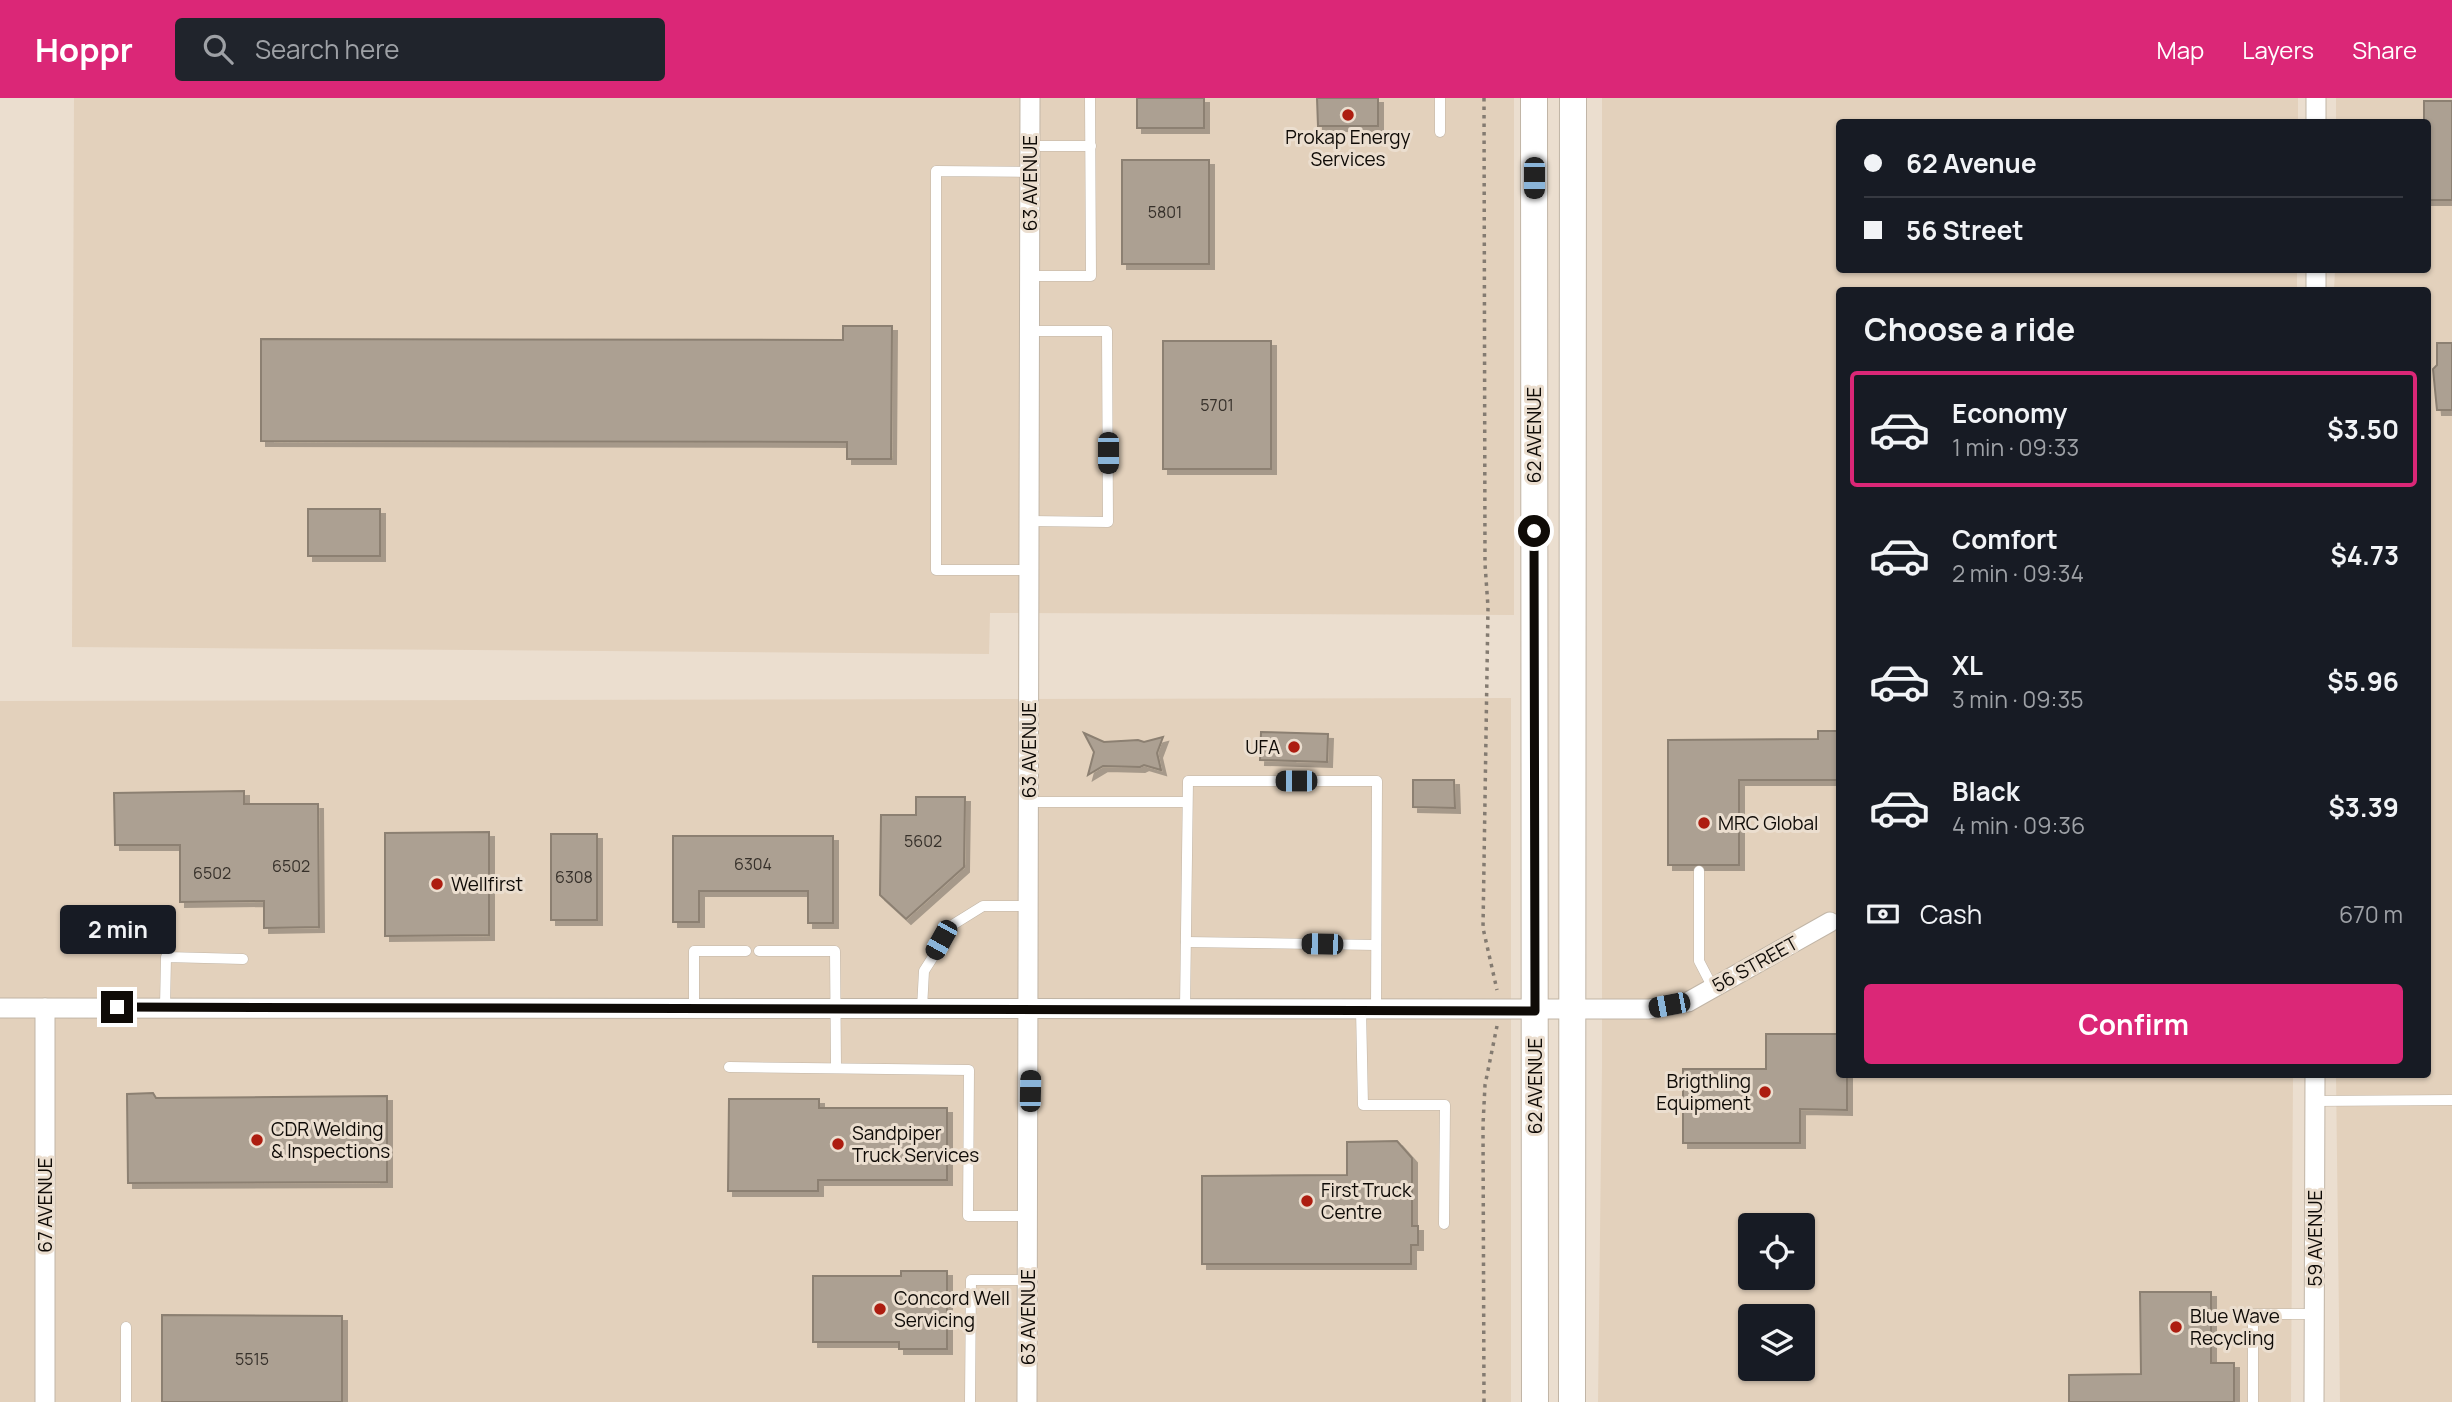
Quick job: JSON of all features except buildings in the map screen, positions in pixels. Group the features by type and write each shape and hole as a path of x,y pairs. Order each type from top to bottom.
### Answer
{"main road":[{"name":"62 AVENUE","path":"1534,98 1535,1402"},
{"name":"62 AVENUE","path":"1572,1402 1573,98"}],"street":[{"name":"63 AVENUE","path":"1027,1402 1030,98"},
{"path":"2316,98 2316,119"},
{"name":"56 STREET","path":"0,1008 1649,1009 1688,1002 1830,922"},
{"name":"67 AVENUE","path":"45,1008 45,1402"},
{"name":"59 AVENUE","path":"2315,1078 2315,1402"}],"lane":[{"path":"1030,276 1091,276 1090,98"},
{"path":"1440,98 1440,132"},
{"path":"1030,146 1091,146"},
{"path":"1030,172 936,171 936,570 1030,570"},
{"path":"1030,331 1107,331 1108,522 1030,522"},
{"path":"1185,1008 1188,781 1377,781 1376,945 1363,1105 1445,1105 1444,1224"},
{"path":"1029,802 1187,802"},
{"path":"1699,871 1699,961 1713,988"},
{"path":"922,1008 924,971 954,924 983,906 1029,906"},
{"path":"1186,942 1376,945"},
{"path":"694,1008 694,951 746,951"},
{"path":"759,951 835,951 835,1068"},
{"path":"165,1007 166,957 243,959"},
{"path":"729,1068 969,1070 968,1216 1029,1216"},
{"path":"2315,1101 2452,1100"},
{"path":"970,1402 971,1280 1028,1280"},
{"path":"2253,1402 2253,1314 2315,1314"},
{"path":"126,1327 126,1402"}],"path":[{"path":"1484,98 1488,607 1483,928 1496,983"},
{"path":"1484,1402 1483,1125 1485,1085 1497,1035"}],"shaded area":[{"path":"74,98 1514,98 1514,615 990,613 989,654 72,647"},
{"path":"1602,98 2298,98 2298,119 1836,119 1836,273 2297,273 2297,287 1836,287 1836,1078 2293,1078 2291,1402 1598,1402 1602,1067"},
{"path":"2336,98 2452,98 2452,1402 2340,1402 2336,1078 2431,1078 2431,287 2334,287 2335,273 2431,273 2431,119 2336,119"},
{"path":"1511,698 1511,1402 0,1402 0,701"}],"place":[{"name":"Prokap Energy Services","path":"1348,115"},
{"name":"UFA","path":"1294,747"},
{"name":"MRC Global","path":"1704,823"},
{"name":"Wellfirst","path":"437,884"},
{"name":"Brigthling Equipment","path":"1765,1092"},
{"name":"CDR Welding & Inspections","path":"257,1140"},
{"name":"Sandpiper Truck Services","path":"838,1144"},
{"name":"First Truck Centre","path":"1307,1201"},
{"name":"Concord Well Servicing","path":"880,1309"},
{"name":"Blue Wave Recycling","path":"2176,1327"}],"route":[{"path":"117,1007 1030,1007 1535,1011 1534,531"}]}
